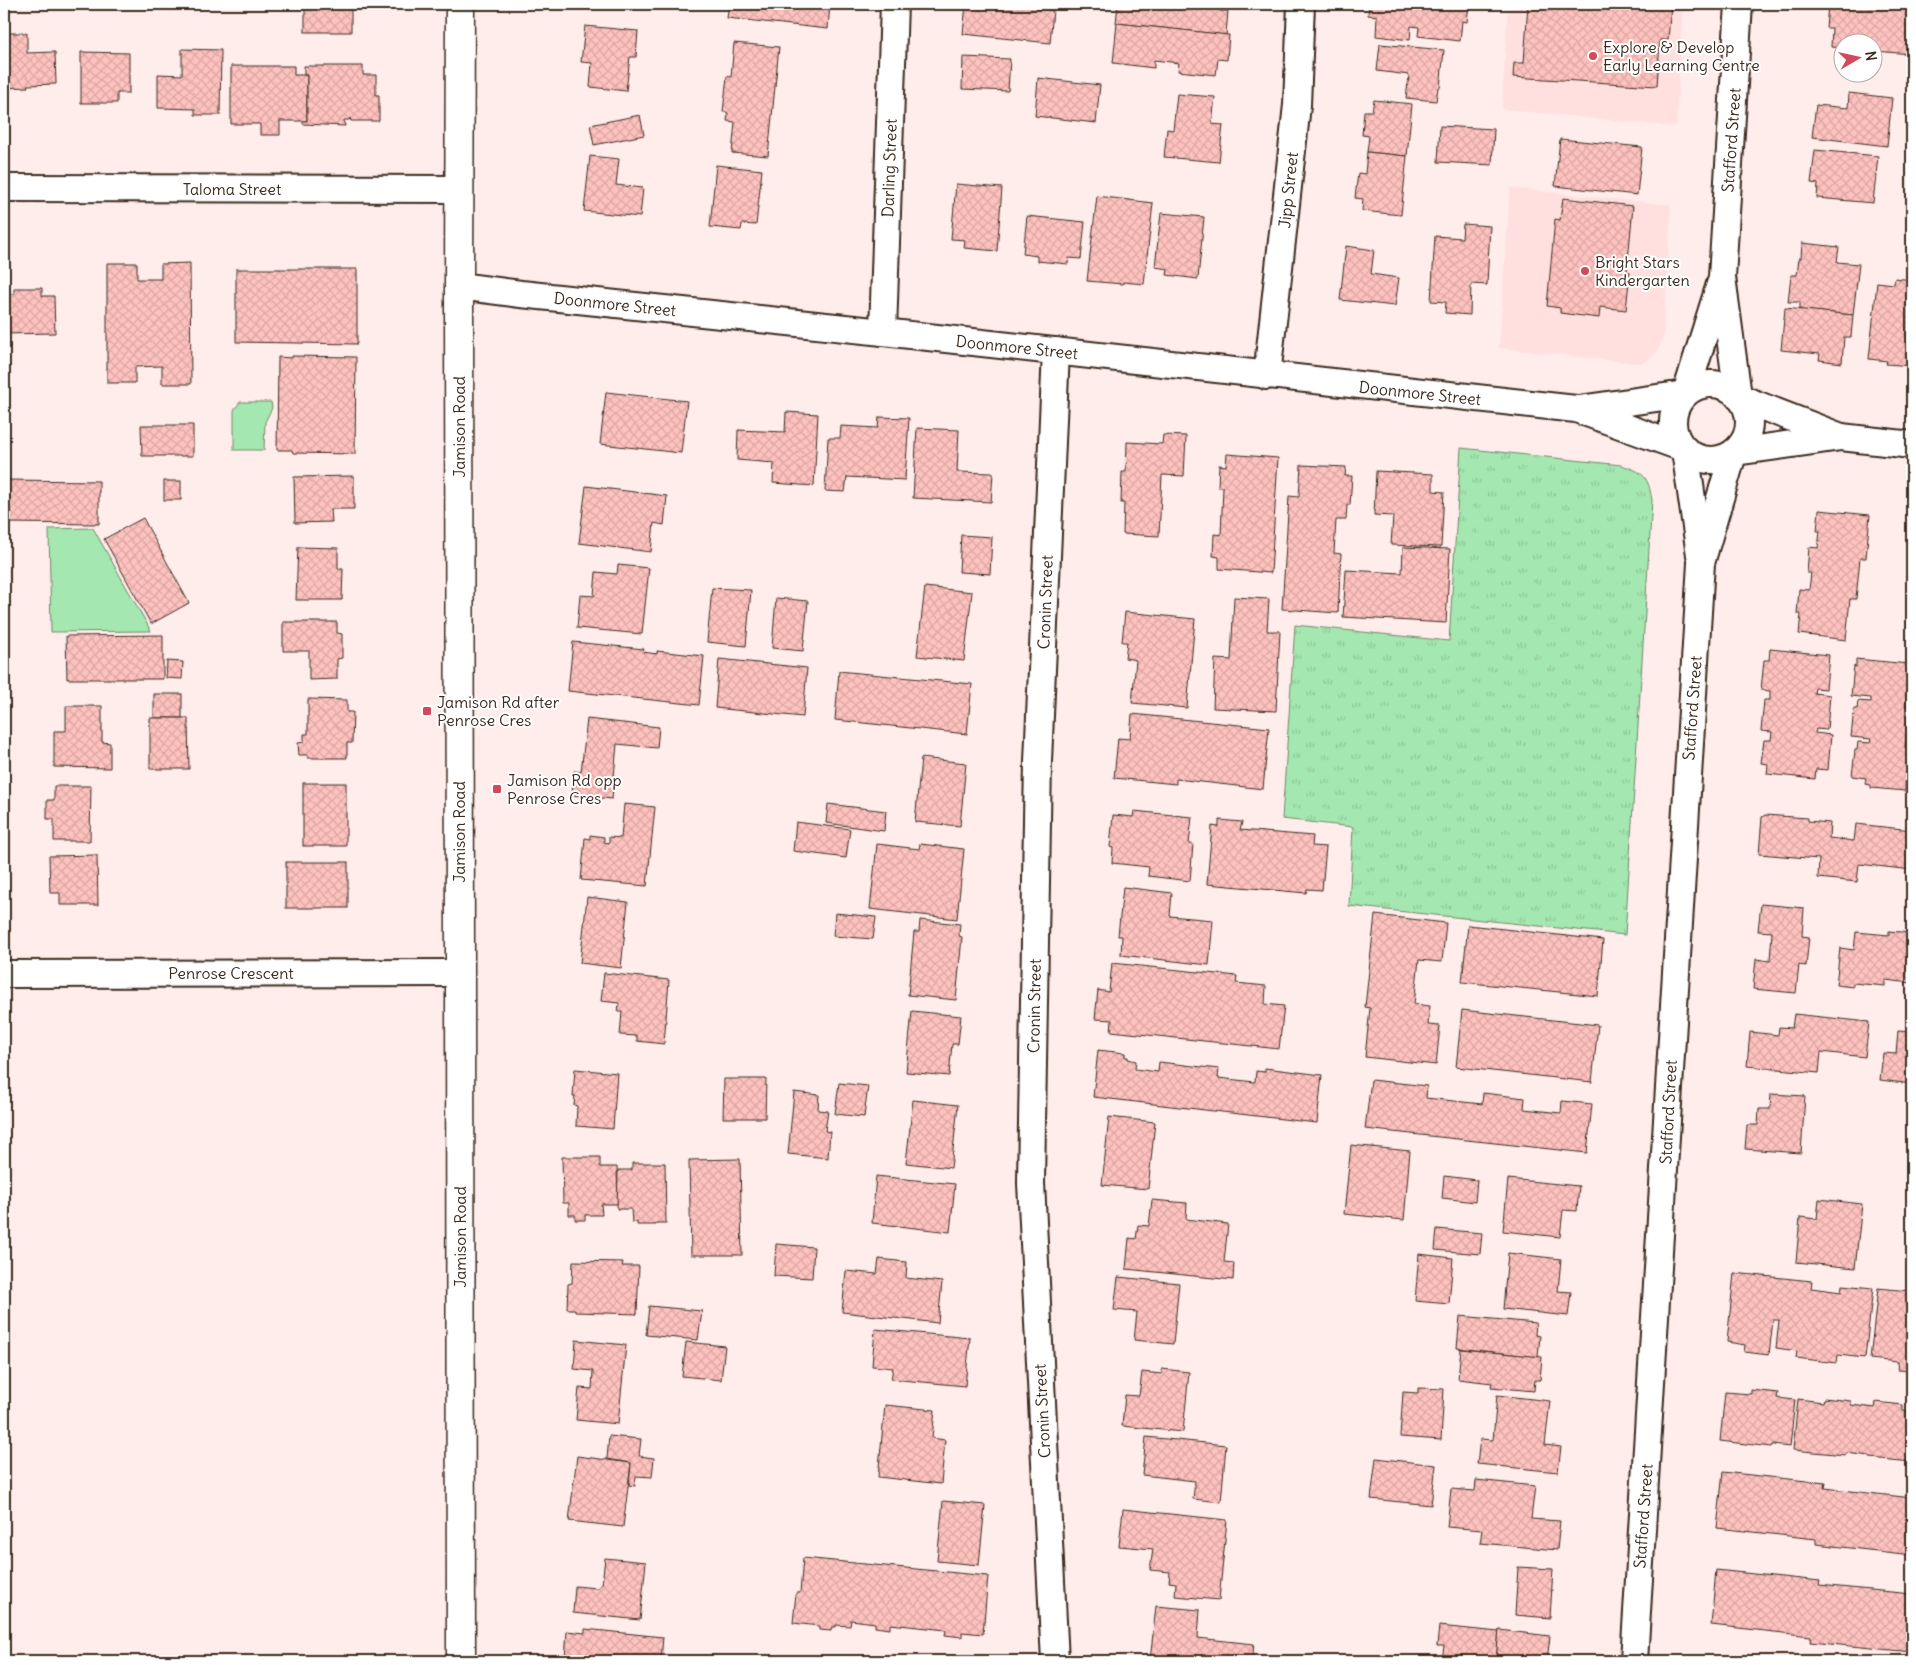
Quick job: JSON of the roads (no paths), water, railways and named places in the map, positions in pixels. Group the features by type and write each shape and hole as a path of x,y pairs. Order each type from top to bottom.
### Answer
{"main road":[{"name":"Jamison Road","path":"460,4 459,973 461,1661"}],"street":[{"name":"Darling Street","path":"883,332 894,4"},
{"name":"Jipp Street","path":"1267,376 1297,105 1301,4"},
{"name":"Stafford Street","path":"1739,4 1722,276 1739,397"},
{"name":"Taloma Street","path":"4,188 460,189"},
{"name":"Stafford Street","path":"1686,394 1722,276"},
{"name":"Doonmore Street","path":"459,286 1576,409 1686,394"},
{"name":"Cronin Street","path":"1055,1661 1030,1183 1038,769 1056,352"},
{"path":"1719,385 1729,389 1739,397 1747,408 1748,432 1744,443 1734,453 1723,459 1703,460 1693,456 1684,449 1676,438 1673,426 1676,409 1686,394 1702,386 1719,385"},
{"path":"1739,397 1841,437"},
{"name":"Doonmore Street","path":"1576,409 1684,449"},
{"path":"1734,453 1841,437 1912,445"},
{"name":"Stafford Street","path":"1634,1661 1701,563 1684,449"},
{"name":"Stafford Street","path":"1701,563 1734,453"},
{"name":"Penrose Crescent","path":"4,974 459,973"}],"place":[{"name":"Explore & Develop Early Learning Centre","path":"1593,56"},
{"name":"Bright Stars Kindergarten","path":"1585,271"},
{"name":"Jamison Rd after Penrose Cres","path":"427,711"},
{"name":"Jamison Rd opp Penrose Cres","path":"497,789"}]}
